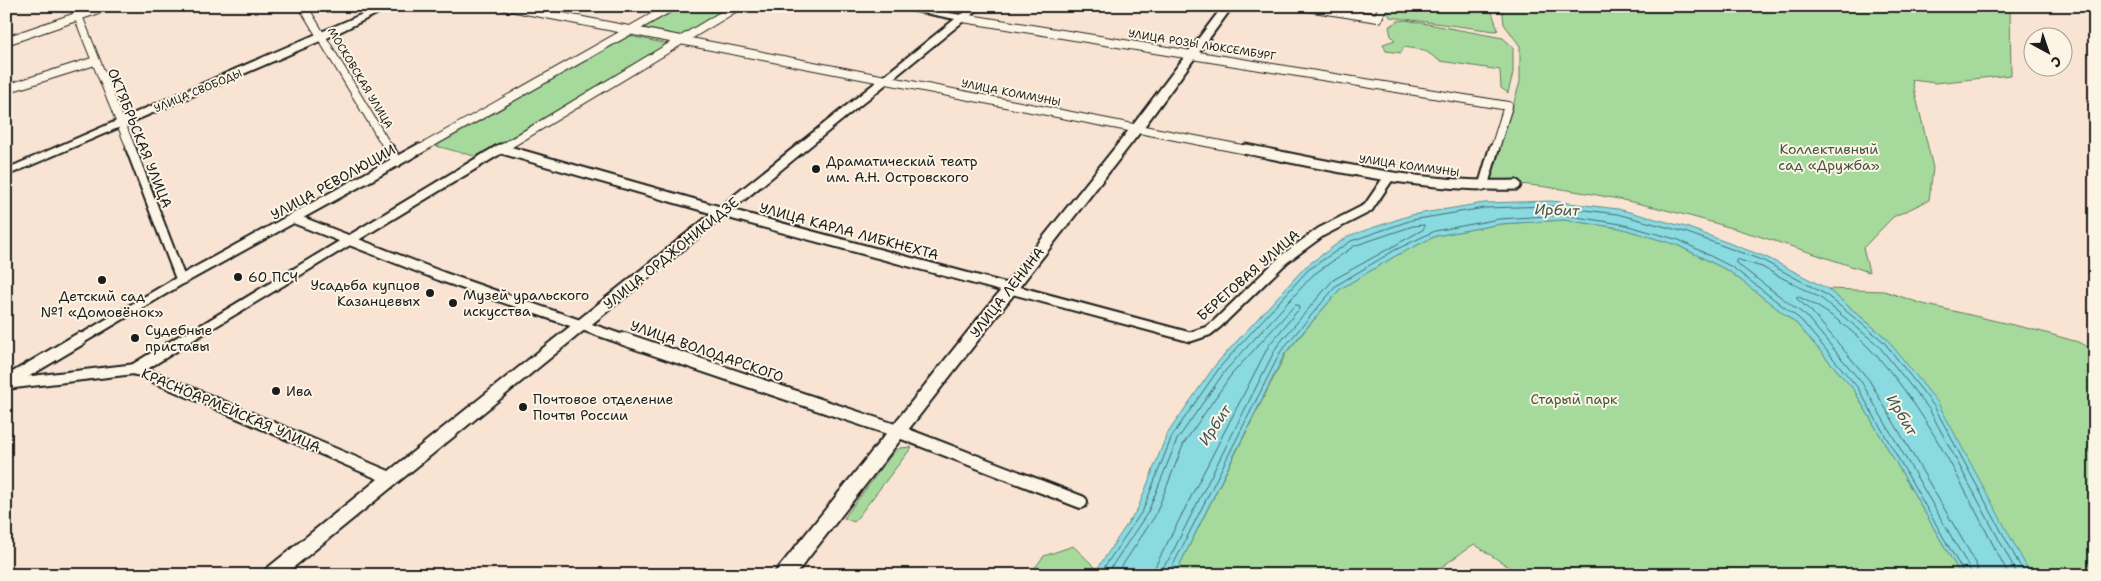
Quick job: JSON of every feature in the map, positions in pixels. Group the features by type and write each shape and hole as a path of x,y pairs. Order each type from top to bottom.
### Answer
{"main road":[{"name":"УЛИЦА СВОБОДЫ","path":"6,173 322,37 389,6"},
{"name":"УЛИЦА РОЗЫ ЛЮКСЕМБУРГ","path":"893,6 964,18"},
{"name":"УЛИЦА ОРДЖОНИКИДЗЕ","path":"271,575 978,6"},
{"name":"УЛИЦА ЛЕНИНА","path":"783,575 899,432 1137,128 1228,6"},
{"name":"КРАСНОАРМЕЙСКАЯ УЛИЦА","path":"6,383 136,370 391,478"}],"street":[{"name":"ОКТЯБРЬСКАЯ УЛИЦА","path":"74,6 181,280"},
{"path":"6,42 108,6"},
{"name":"МОСКОВСКАЯ УЛИЦА","path":"303,6 397,162"},
{"name":"УЛИЦА КОММУНЫ","path":"505,6 1389,177 1440,184 1516,185"},
{"name":"УЛИЦА РЕВОЛЮЦИИ","path":"6,383 181,280 295,219 673,6"},
{"path":"136,370 738,6"},
{"path":"1301,6 1378,18 1383,6"},
{"name":"УЛИЦА РОЗЫ ЛЮКСЕМБУРГ","path":"964,18 1508,106 1483,186"},
{"path":"6,89 95,61"},
{"name":"УЛИЦА КАРЛА ЛИБКНЕХТА","path":"501,149 723,212 1190,337"},
{"name":"БЕРЕГОВАЯ УЛИЦА","path":"1190,337 1208,331 1217,324 1284,259 1308,240 1368,208 1389,177"},
{"name":"УЛИЦА ВОЛОДАРСКОГО","path":"295,219 349,242 582,325 899,432 1081,502"}],"green space":[{"path":"683,6 731,6 682,36 644,28"},
{"path":"1390,6 1490,6 1498,30 1390,17 1387,11"},
{"name":"Коллективный сад «Дружба»","path":"1502,6 2010,6 2011,75 1935,83 1912,80 1933,168 1929,200 1893,217 1863,248 1869,272 1731,228 1637,203 1542,186 1494,182 1491,179 1520,82 1520,46 1504,24"},
{"path":"1406,20 1503,38 1513,47 1513,73 1508,93 1501,88 1500,70 1440,61 1424,50 1404,47 1401,53 1386,51 1383,44 1395,40 1391,36 1389,27 1398,21"},
{"path":"630,36 668,44 478,157 436,146"},
{"name":"Старый парк","path":"1564,220 1620,228 1677,245 1729,271 1797,324 1854,390 1961,575 1521,575 1474,544 1430,575 1171,575 1179,566 1286,353 1340,289 1397,255 1436,236 1500,224"},
{"path":"1828,289 1884,291 1923,304 2078,342 2095,351 2095,575 2031,575 1886,338"},
{"path":"912,447 854,522 844,518 893,453 900,448"},
{"path":"1073,546 1097,569 1093,575 1029,575 1044,556"}],"water":[{"name":"Ирбит","path":"1552,201 1618,209 1686,227 1766,257 1828,289 1886,338 1938,403 2031,575 1961,575 1854,390 1797,324 1729,271 1677,245 1620,228 1564,220 1500,224 1436,236 1397,255 1340,289 1285,353 1179,566 1171,575 1093,575 1138,508 1167,434 1216,364 1305,267 1348,236 1411,215 1484,203"}],"place":[{"name":"Драматический театр им. А.Н. Островского","path":"816,169"},
{"name":"60 ПСЧ","path":"238,277"},
{"name":"Детский сад №1 «Домовёнок»","path":"102,280"},
{"name":"Усадьба купцов Казанцевых","path":"430,293"},
{"name":"Музей уральского искусства","path":"453,303"},
{"name":"Судебные приставы","path":"135,338"},
{"name":"Ива","path":"276,391"},
{"name":"Почтовое отделение Почты России","path":"523,407"}]}
